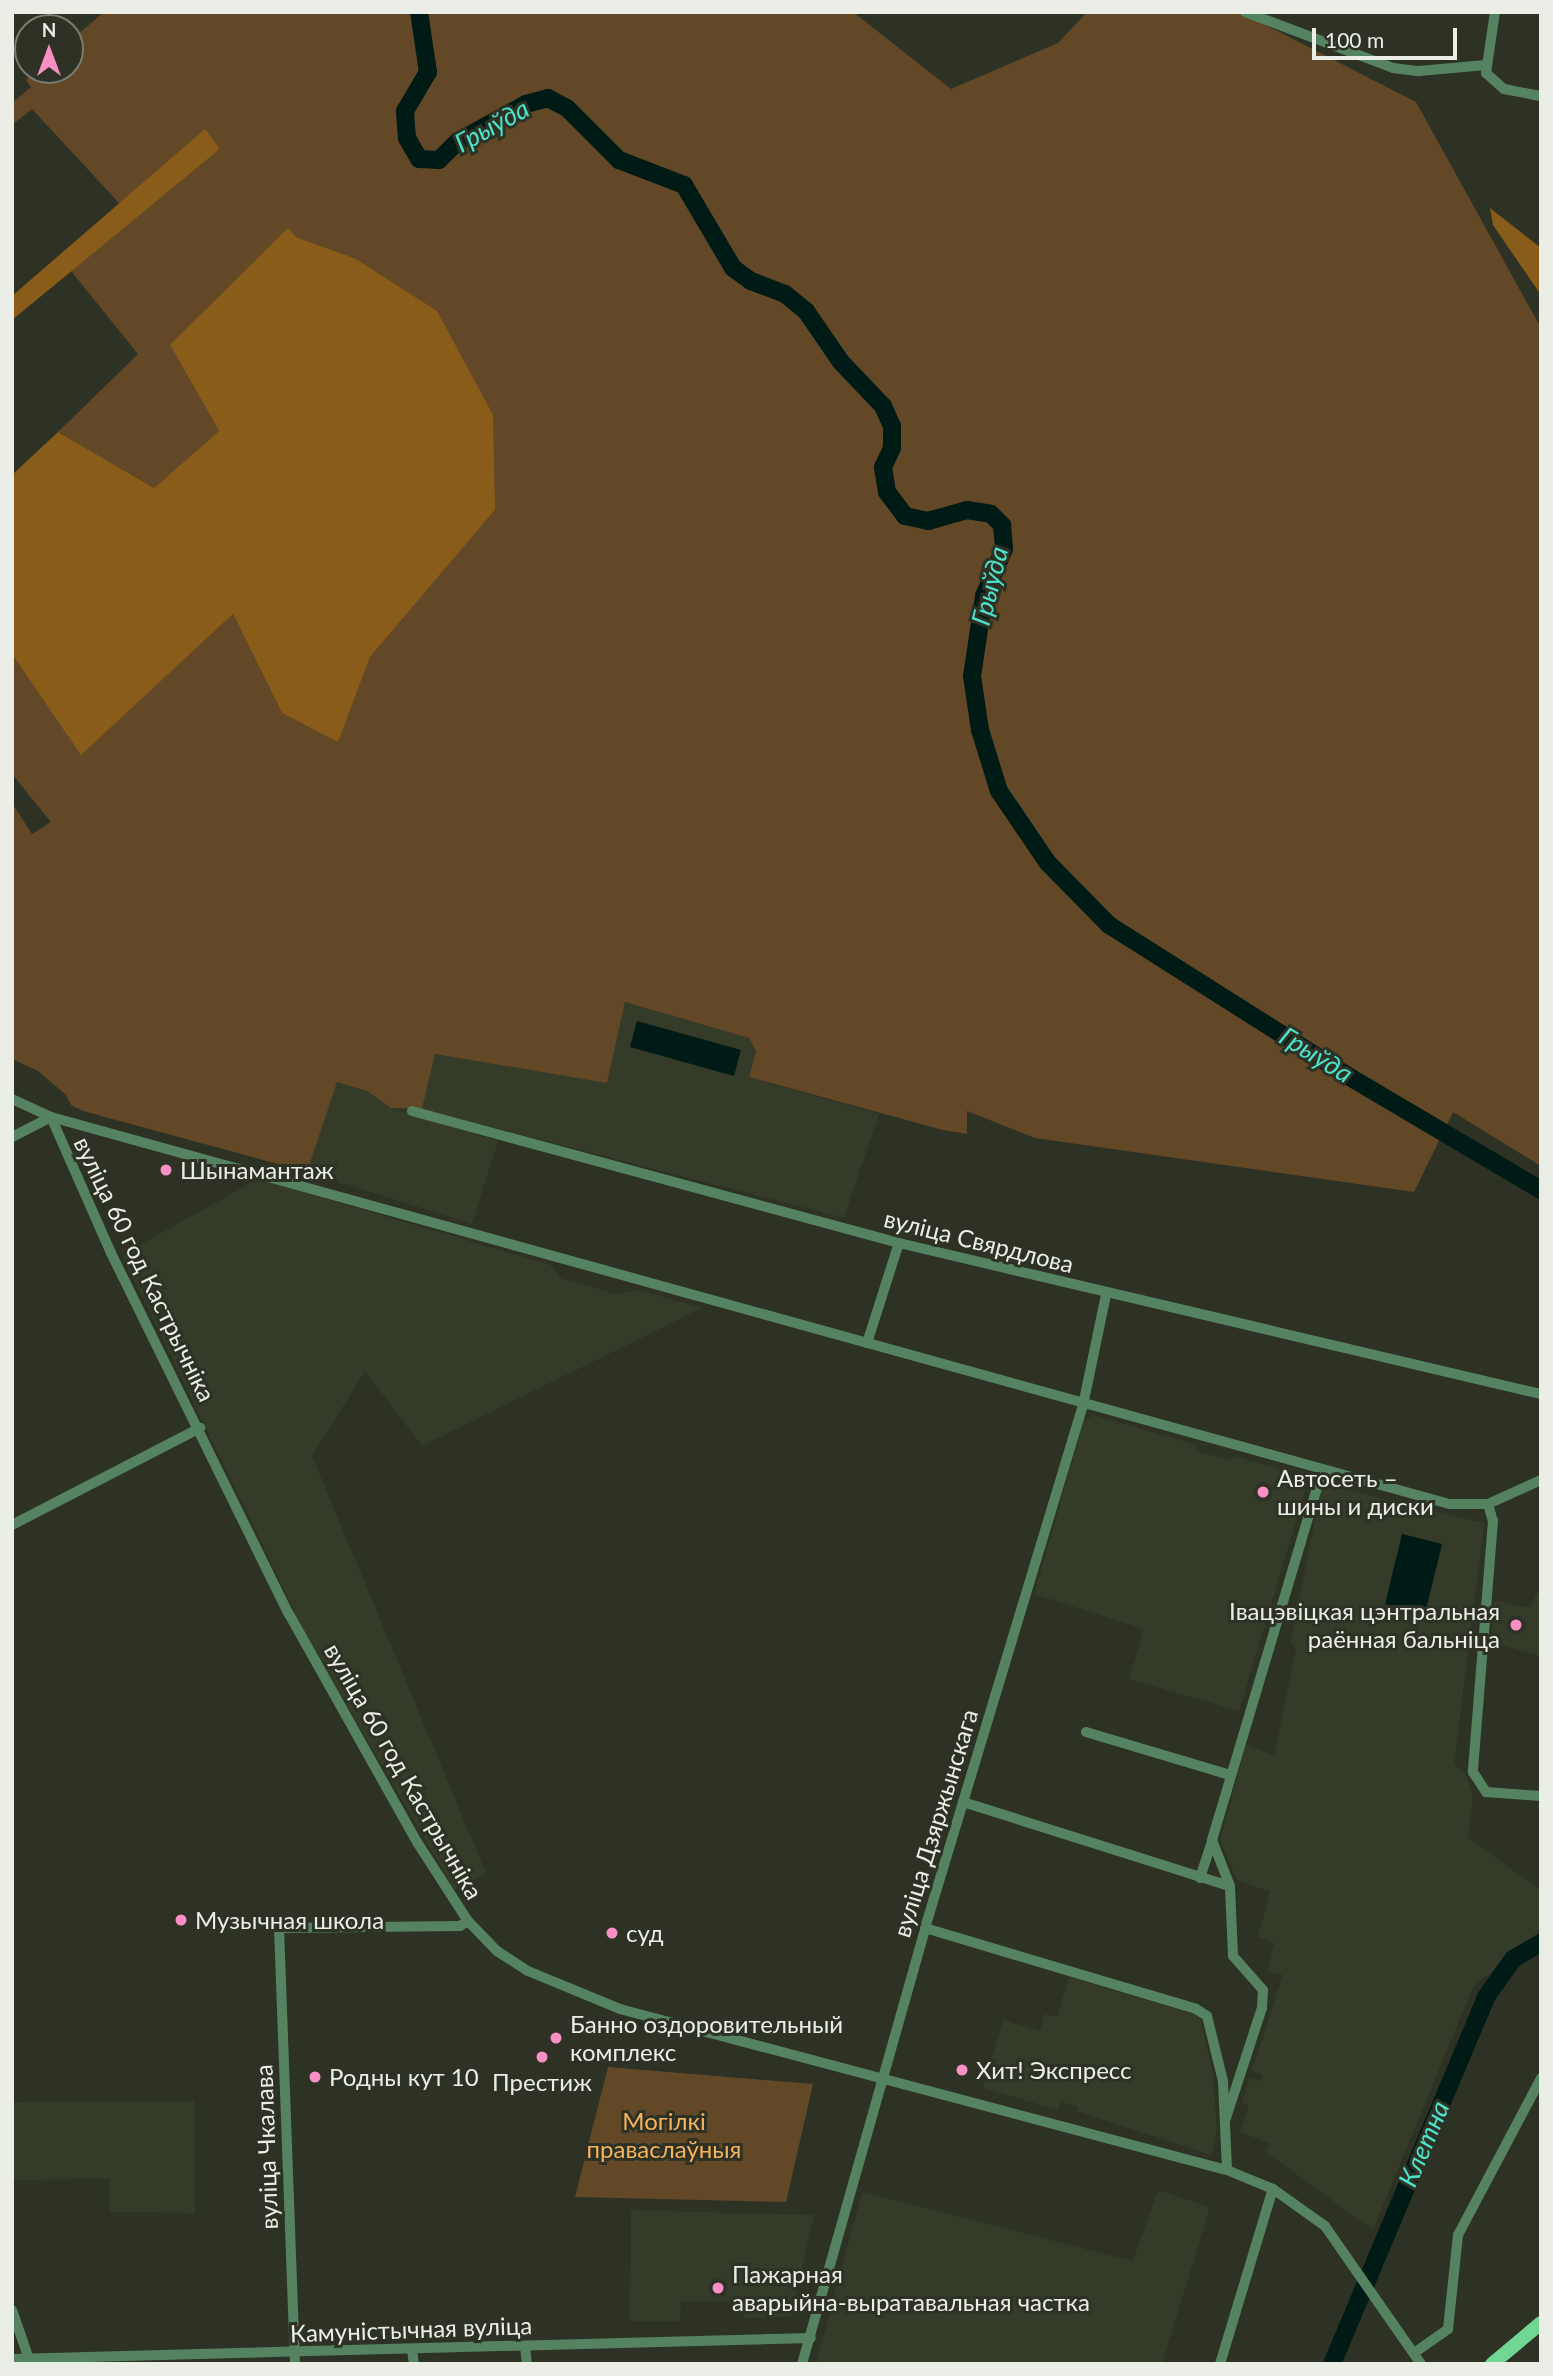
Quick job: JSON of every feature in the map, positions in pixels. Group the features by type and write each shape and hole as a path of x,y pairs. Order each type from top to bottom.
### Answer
{"main road":[{"path":"1492,2364 1541,2323"}],"street":[{"path":"1245,12 1263,16 1393,68 1419,71 1486,65"},
{"path":"1494,12 1486,73 1504,89 1541,96"},
{"path":"12,1098 51,1117 1322,1472 1449,1504 1488,1504 1541,1480"},
{"name":"вуліца Свярдлова","path":"412,1111 899,1243 1106,1295 1541,1394"},
{"path":"12,1137 51,1117"},
{"name":"вуліца 60 год Кастрычніка","path":"51,1117 111,1253 342,1712 467,1922 498,1951 567,1989 621,2009 1227,2170 1273,2189 1325,2226 1383,2305 1421,2364"},
{"path":"867,1343 899,1243"},
{"name":"вуліца Дзяржынскага","path":"802,2364 925,1928 1083,1405 1106,1295"},
{"path":"12,1525 200,1429"},
{"path":"1200,1878 1322,1472"},
{"path":"1488,1504 1492,1538 1473,1772 1486,1792 1541,1796"},
{"path":"1086,1732 1230,1775"},
{"path":"963,1802 1230,1886"},
{"path":"1212,1840 1230,1886 1233,1956 1263,1990 1262,2008 1225,2121"},
{"name":"вуліца Чкалава","path":"295,2359 279,1928 460,1926 467,1922"},
{"path":"925,1928 1196,2009 1207,2016 1214,2037 1225,2121 1227,2170"},
{"path":"1414,2353 1448,2329 1458,2235 1541,2077"},
{"path":"1220,2364 1273,2189"},
{"path":"12,2310 29,2359"},
{"name":"Камуністычная вуліца","path":"12,2360 295,2359 412,2350 811,2338"},
{"path":"525,2346 527,2364"},
{"path":"412,2350 414,2364"}],"shaded area":[{"path":"205,129 220,149 12,320 12,296"},
{"path":"1490,208 1541,248 1541,295 1493,225"},
{"path":"288,228 296,237 354,258 437,311 493,415 495,510 370,657 338,742 282,713 233,614 81,755 12,654 12,475 58,432 154,488 219,431 170,345"},
{"path":"625,1002 749,1038 756,1051 749,1077 879,1114 844,1218 422,1109 435,1054 607,1082"},
{"path":"337,1081 367,1091 391,1108 498,1141 472,1224 307,1172"},
{"path":"258,1179 551,1265 560,1278 616,1294 639,1290 702,1308 422,1446 365,1371 312,1456 486,1873 454,1890 305,1633 122,1255"},
{"path":"1094,1415 1196,1445 1196,1451 1230,1460 1235,1456 1309,1478 1239,1711 1129,1679 1144,1629 1034,1594 1084,1420"},
{"path":"1326,1485 1484,1523 1454,1764 1466,1774 1473,1796 1468,1837 1541,1891 1541,1930 1473,1987 1373,2230 1266,2152 1269,2143 1240,2132 1249,2105 1242,2102 1250,2078 1261,2081 1263,2075 1252,2071 1283,1975 1267,1971 1274,1943 1258,1937 1270,1892 1237,1880 1220,1841 1246,1745 1274,1755 1296,1650 1291,1642 1321,1489"},
{"name":"Івацэвіцкая цэнтральная раённая бальніца","path":"1536,1593 1541,1594 1541,1656 1490,1642 1495,1601 1531,1608"},
{"path":"1069,1977 1200,2016 1213,2075 1217,2132 1211,2155 1077,2111 1078,2107 1061,2102 1058,2110 983,2088 1003,2020 1040,2031 1045,2014 1057,2017"},
{"path":"194,2101 195,2213 110,2212 110,2179 12,2180 12,2102"},
{"path":"1158,2190 1210,2207 1162,2364 816,2364 862,2192 1133,2261"},
{"path":"631,2210 814,2215 791,2317 744,2318 743,2302 681,2301 680,2321 630,2321"}],"green space":[{"path":"104,12 853,12 951,89 1058,43 1087,12 1240,12 1416,102 1541,328 1541,1166 1453,1112 1414,1192 1035,1138 967,1111 967,1134 943,1130 749,1077 756,1051 749,1038 625,1002 607,1083 435,1054 422,1109 391,1108 367,1091 337,1082 307,1172 83,1111 71,1105 66,1095 38,1071 12,1059 12,803 32,834 51,822 12,774 12,654 81,754 233,614 282,713 338,741 370,657 495,510 354,258 296,237 170,345 219,431 154,488 58,432 138,354 71,271 220,149 205,130 120,204 32,109 12,125 12,103 31,87 29,84 84,84 84,29"},
{"name":"Могілкі праваслаўныя","path":"608,2067 813,2084 786,2202 575,2197"}],"water":[{"path":"637,1021 741,1050 734,1076 630,1047"},
{"path":"1402,1534 1442,1544 1425,1614 1385,1604"}],"waterway":[{"name":"Грыўда","path":"419,12 428,72 405,111 407,138 419,159 439,160 457,142 526,104 548,98 567,108 619,160 684,185 733,268 751,281 785,294 806,311 841,362 883,406 892,426 892,448 883,467 887,492 905,516 928,521 967,510 991,514 1002,525 1004,549 984,596 972,676 980,730 999,791 1048,863 1109,925 1348,1076 1541,1190"},
{"name":"Клетна","path":"1332,2364 1486,1997 1513,1959 1541,1943"}],"place":[{"name":"Шынамантаж","path":"166,1170"},
{"name":"Автосеть – шины и диски","path":"1263,1492"},
{"name":"Івацэвіцкая цэнтральная раённая бальніца","path":"1516,1625"},
{"name":"Музычная школа","path":"181,1920"},
{"name":"суд","path":"612,1933"},
{"name":"Банно оздоровительный комплекс","path":"556,2038"},
{"name":"Престиж","path":"542,2057"},
{"name":"Хит! Экспресс","path":"962,2070"},
{"name":"Родны кут 10","path":"315,2077"},
{"name":"Пажарная аварыйна-выратавальная частка","path":"718,2288"}]}
